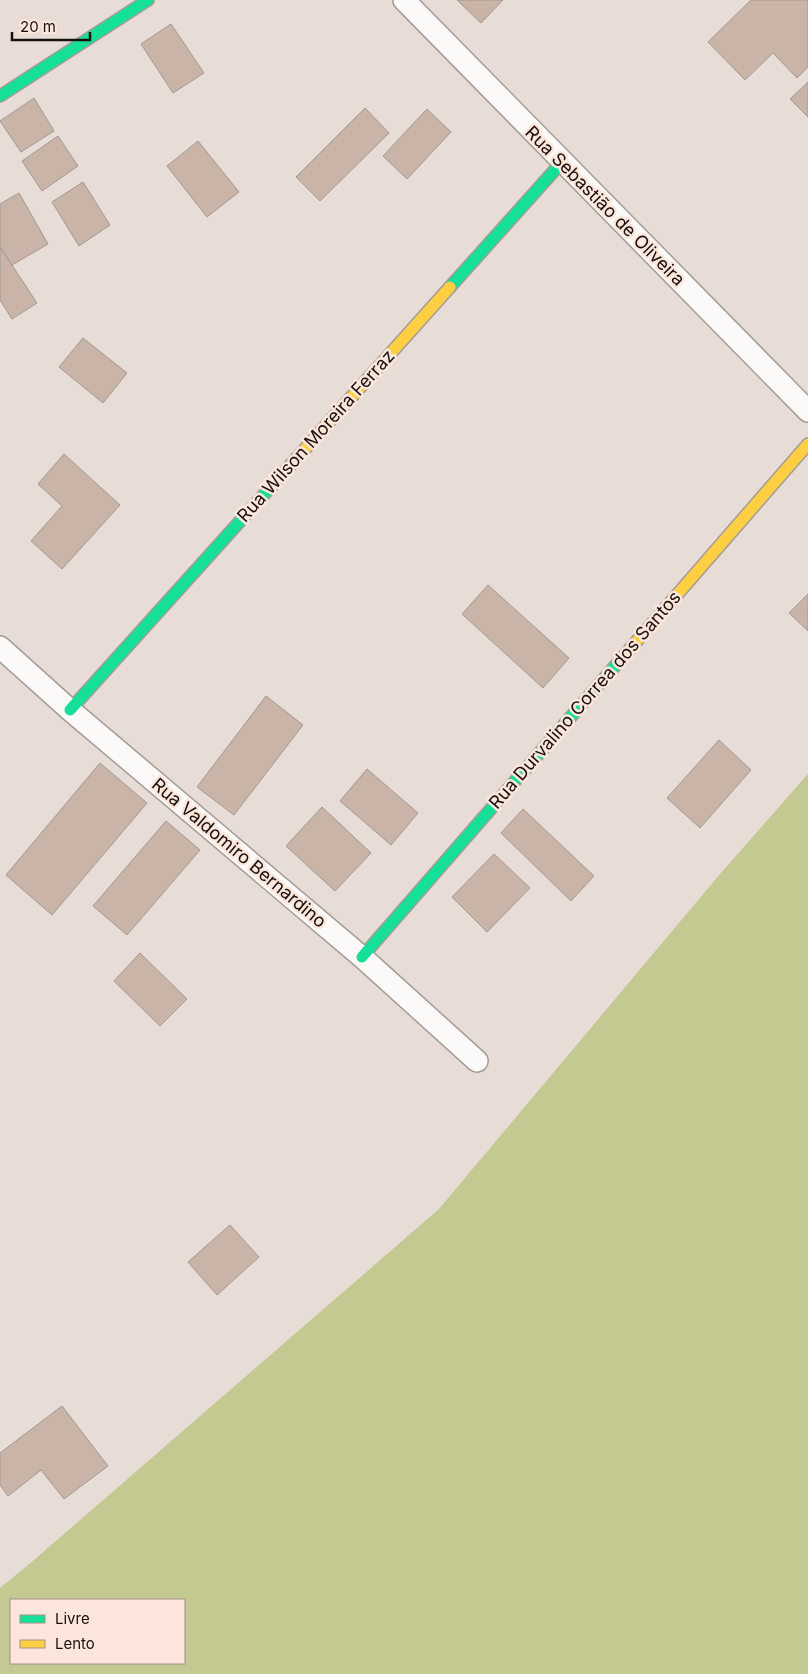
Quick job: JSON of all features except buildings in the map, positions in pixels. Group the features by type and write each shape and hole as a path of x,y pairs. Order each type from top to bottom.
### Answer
{"street":[{"path":"0,96 148,0"},
{"name":"Rua Sebastião de Oliveira","path":"404,0 808,411"},
{"name":"Rua Wilson Moreira Ferraz","path":"70,710 562,162"},
{"name":"Rua Durvalino Correa dos Santos","path":"362,957 808,444"},
{"name":"Rua Valdomiro Bernardino","path":"0,647 70,710 362,957 477,1062"}],"green space":[{"path":"808,774 808,1674 0,1674 0,1588 439,1209 720,874"}],"traffic: fast":[{"path":"0,96 148,0"},
{"path":"450,287 562,162"},
{"path":"70,710 296,459"},
{"path":"362,957 629,650"}],"traffic: slow":[{"path":"296,459 450,287"},
{"path":"629,650 808,444"}]}
